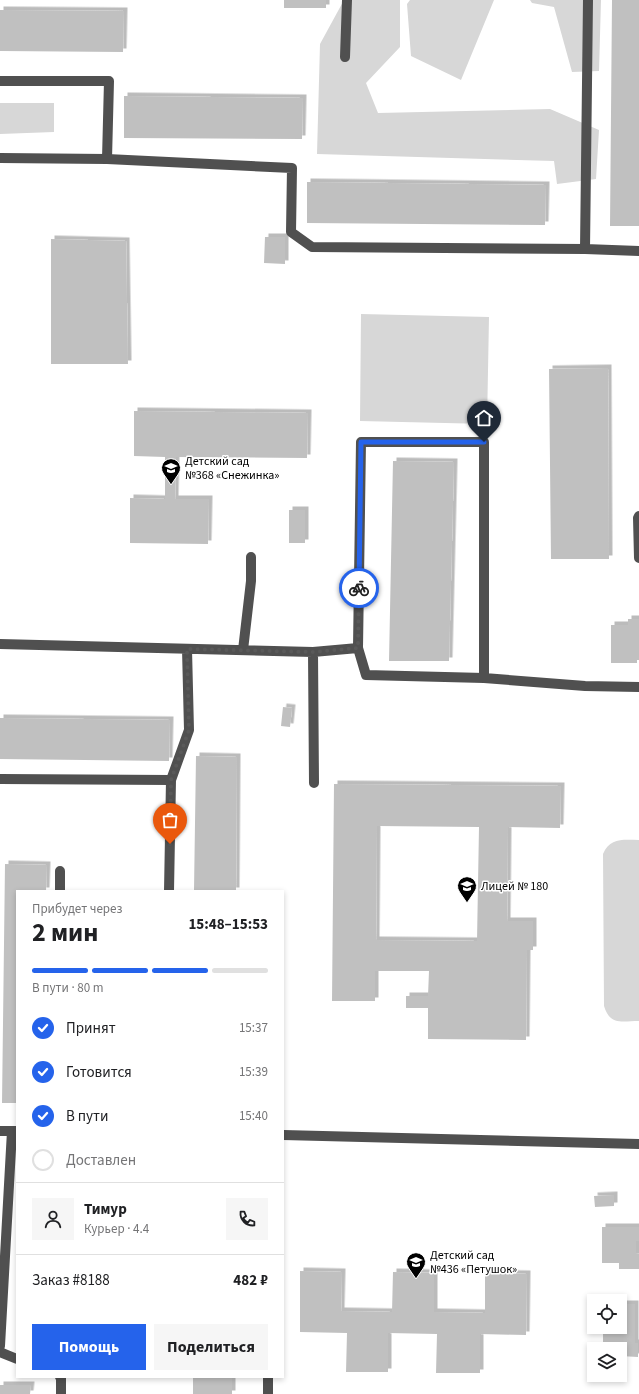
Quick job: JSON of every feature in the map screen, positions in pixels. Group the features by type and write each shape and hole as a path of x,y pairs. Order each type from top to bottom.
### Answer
{"lane":[{"path":"345,57 347,0"},
{"path":"586,249 588,0"},
{"path":"0,81 109,81 107,159"},
{"path":"0,158 107,159 292,168 291,232 312,247 586,249 639,251"},
{"path":"484,678 484,442 361,442 358,648 366,675 484,678 585,686 639,687"},
{"path":"639,516 639,558"},
{"path":"243,650 251,582 251,557"},
{"path":"0,644 313,652 358,648"},
{"path":"169,890 171,780 189,730 187,649"},
{"path":"313,652 314,782"},
{"path":"0,779 171,780"},
{"path":"60,871 60,890"},
{"path":"0,1131 14,1131 0,1346"},
{"path":"284,1135 639,1144"},
{"path":"0,1352 16,1359"},
{"path":"61,1378 61,1394"},
{"path":"268,1378 268,1394"}],"shaded area":[{"path":"344,0 400,0 400,47 366,83 378,113 550,109 599,130 596,179 557,184 554,161 317,154 320,44"},
{"path":"410,0 494,0 461,80 411,56 407,4"},
{"path":"530,0 601,0 599,71 572,72 554,7 532,3"},
{"path":"0,103 54,103 54,132 0,134"},
{"path":"361,314 489,317 487,424 360,421"},
{"path":"623,840 639,840 639,1021 622,1022 613,1020 604,1006 603,854 609,845 614,842"}],"building":[{"path":"284,0 326,0 326,8 284,8"},
{"path":"612,0 639,0 639,226 610,226"},
{"path":"0,10 124,11 123,52 0,51"},
{"path":"124,96 303,98 302,139 124,138"},
{"path":"307,182 546,185 545,225 307,223"},
{"path":"265,237 285,237 285,264 264,263"},
{"path":"51,239 126,241 128,364 51,364"},
{"path":"608,368 609,559 551,559 549,369"},
{"path":"134,411 308,413 307,458 176,457 175,499 209,499 208,544 130,543 130,498 165,499 165,457 134,456"},
{"path":"393,461 454,462 449,661 389,661"},
{"path":"289,510 305,510 305,543 289,543"},
{"path":"628,619 639,619 639,660 637,660 637,663 611,663 611,625 628,625"},
{"path":"283,707 292,708 290,727 281,726"},
{"path":"0,718 170,720 169,761 0,759"},
{"path":"196,756 237,757 236,890 194,890"},
{"path":"334,784 561,786 560,828 508,827 507,921 533,921 533,950 527,950 526,1040 428,1039 428,1008 406,1008 406,996 428,996 429,971 375,971 375,1001 332,1001","holes":["377,826 479,827 477,941 376,940"]},
{"path":"5,864 47,865 46,890 16,890 16,1103 2,1103"},
{"path":"614,1195 614,1206 595,1207 594,1196"},
{"path":"602,1227 639,1227 639,1241 636,1241 636,1253 639,1254 639,1269 619,1269 619,1263 602,1263"},
{"path":"300,1271 342,1272 341,1311 392,1312 393,1272 434,1273 434,1312 485,1313 485,1273 527,1274 526,1335 480,1334 480,1373 436,1373 437,1334 388,1333 388,1372 346,1372 347,1333 300,1332"},
{"path":"627,1304 635,1304 635,1343 638,1343 638,1357 627,1356 627,1342 603,1342 603,1334 627,1334"},
{"path":"193,1378 232,1378 232,1394 193,1394"},
{"path":"0,1385 31,1385 30,1394 0,1394"}],"way so far":[{"path":"170,844 171,780 189,730 187,649 313,652 358,648 359,588"}],"place":[{"name":"Детский сад №368 «Снежинка»","path":"171,485"},
{"name":"Лицей № 180","path":"467,903"},
{"name":"Детский сад №436 «Петушок»","path":"416,1279"}],"route":[{"path":"359,588 361,442 484,442"}]}
